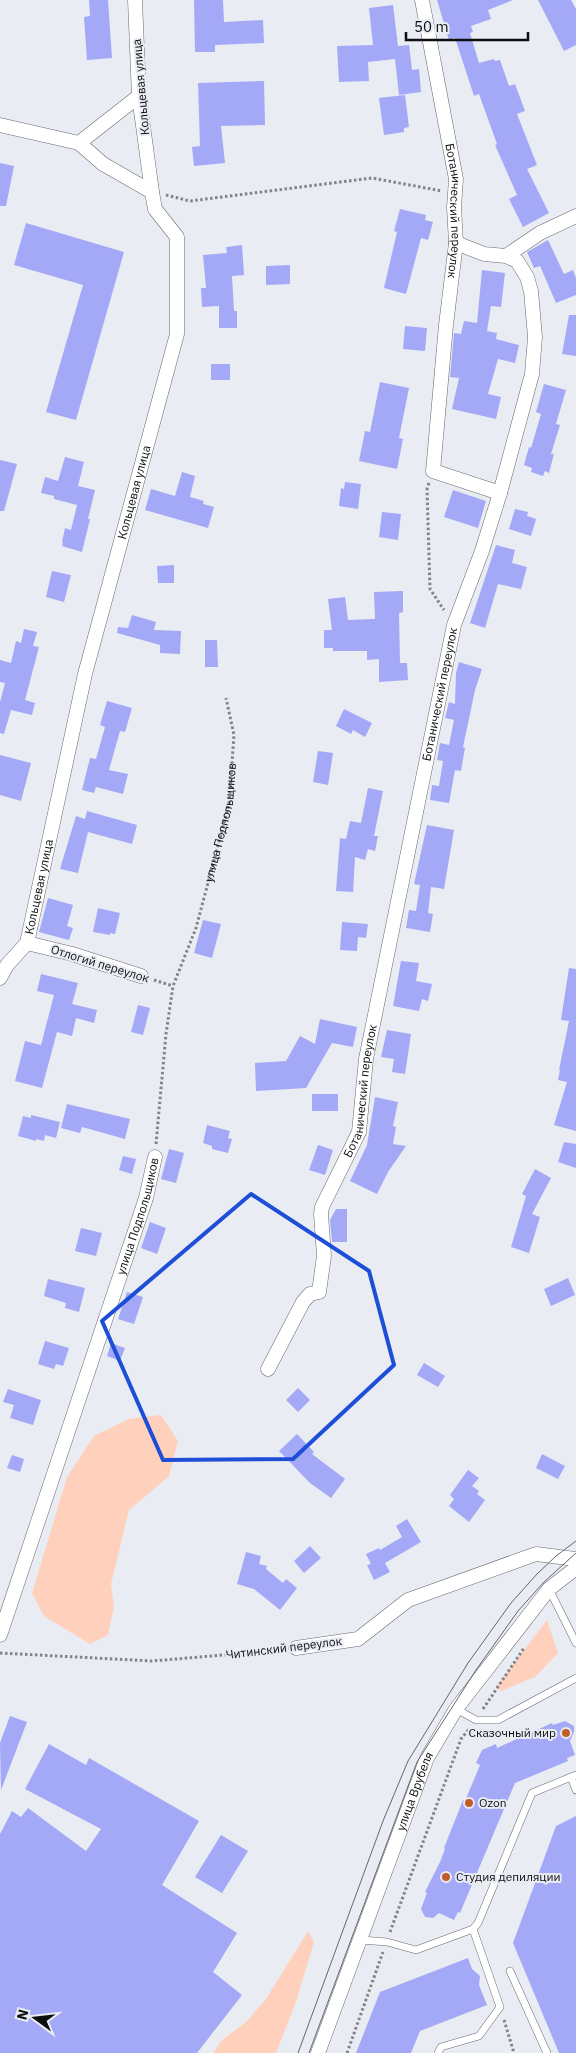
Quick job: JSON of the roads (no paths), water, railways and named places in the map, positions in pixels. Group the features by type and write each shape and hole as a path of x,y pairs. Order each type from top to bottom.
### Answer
{"street":[{"name":"Кольцевая улица","path":"0,978 7,965 27,943 85,674 177,334 178,237 155,208 152,192 139,96 135,0"},
{"name":"Ботанический переулок","path":"268,1368 303,1302 310,1294 319,1292 324,1256 320,1214 359,1132 366,1060 454,625 500,493 433,471 446,325 456,243 454,207 456,179 422,0"},
{"path":"79,143 139,96"},
{"path":"0,125 79,143 103,164 152,192"},
{"path":"506,256 540,233 576,216"},
{"path":"456,243 484,254 506,256 517,261 528,277 531,291 535,336 532,374 500,493"},
{"name":"Отлогий переулок","path":"27,943 72,954 141,976"},
{"name":"улица Подпольщиков","path":"0,1635 146,1198 155,1157"},
{"name":"Читинский переулок","path":"296,1648 358,1639 408,1600 536,1554 576,1559"},
{"name":"улица Врубеля","path":"318,2053 427,1758 456,1709 549,1589 576,1568"}],"lane":[{"path":"549,1589 576,1643"},
{"path":"456,1709 476,1720 498,1720 576,1678"},
{"path":"361,1940 387,1942 416,1950 473,1929 478,1923 532,1793 573,1776 576,1790"},
{"path":"438,2053 441,2046 479,2036 500,2007 473,1929"},
{"path":"510,1971 547,2053"}],"tram line":[{"path":"298,2053 383,1821 408,1761 468,1663 511,1603 537,1574 576,1541"},
{"path":"309,2053 417,1762 476,1670 518,1611 544,1582 576,1553"}],"place":[{"name":"Сказочный мир","path":"566,1733"},
{"name":"Ozon","path":"469,1803"},
{"name":"Студия депиляции","path":"446,1877"}]}
